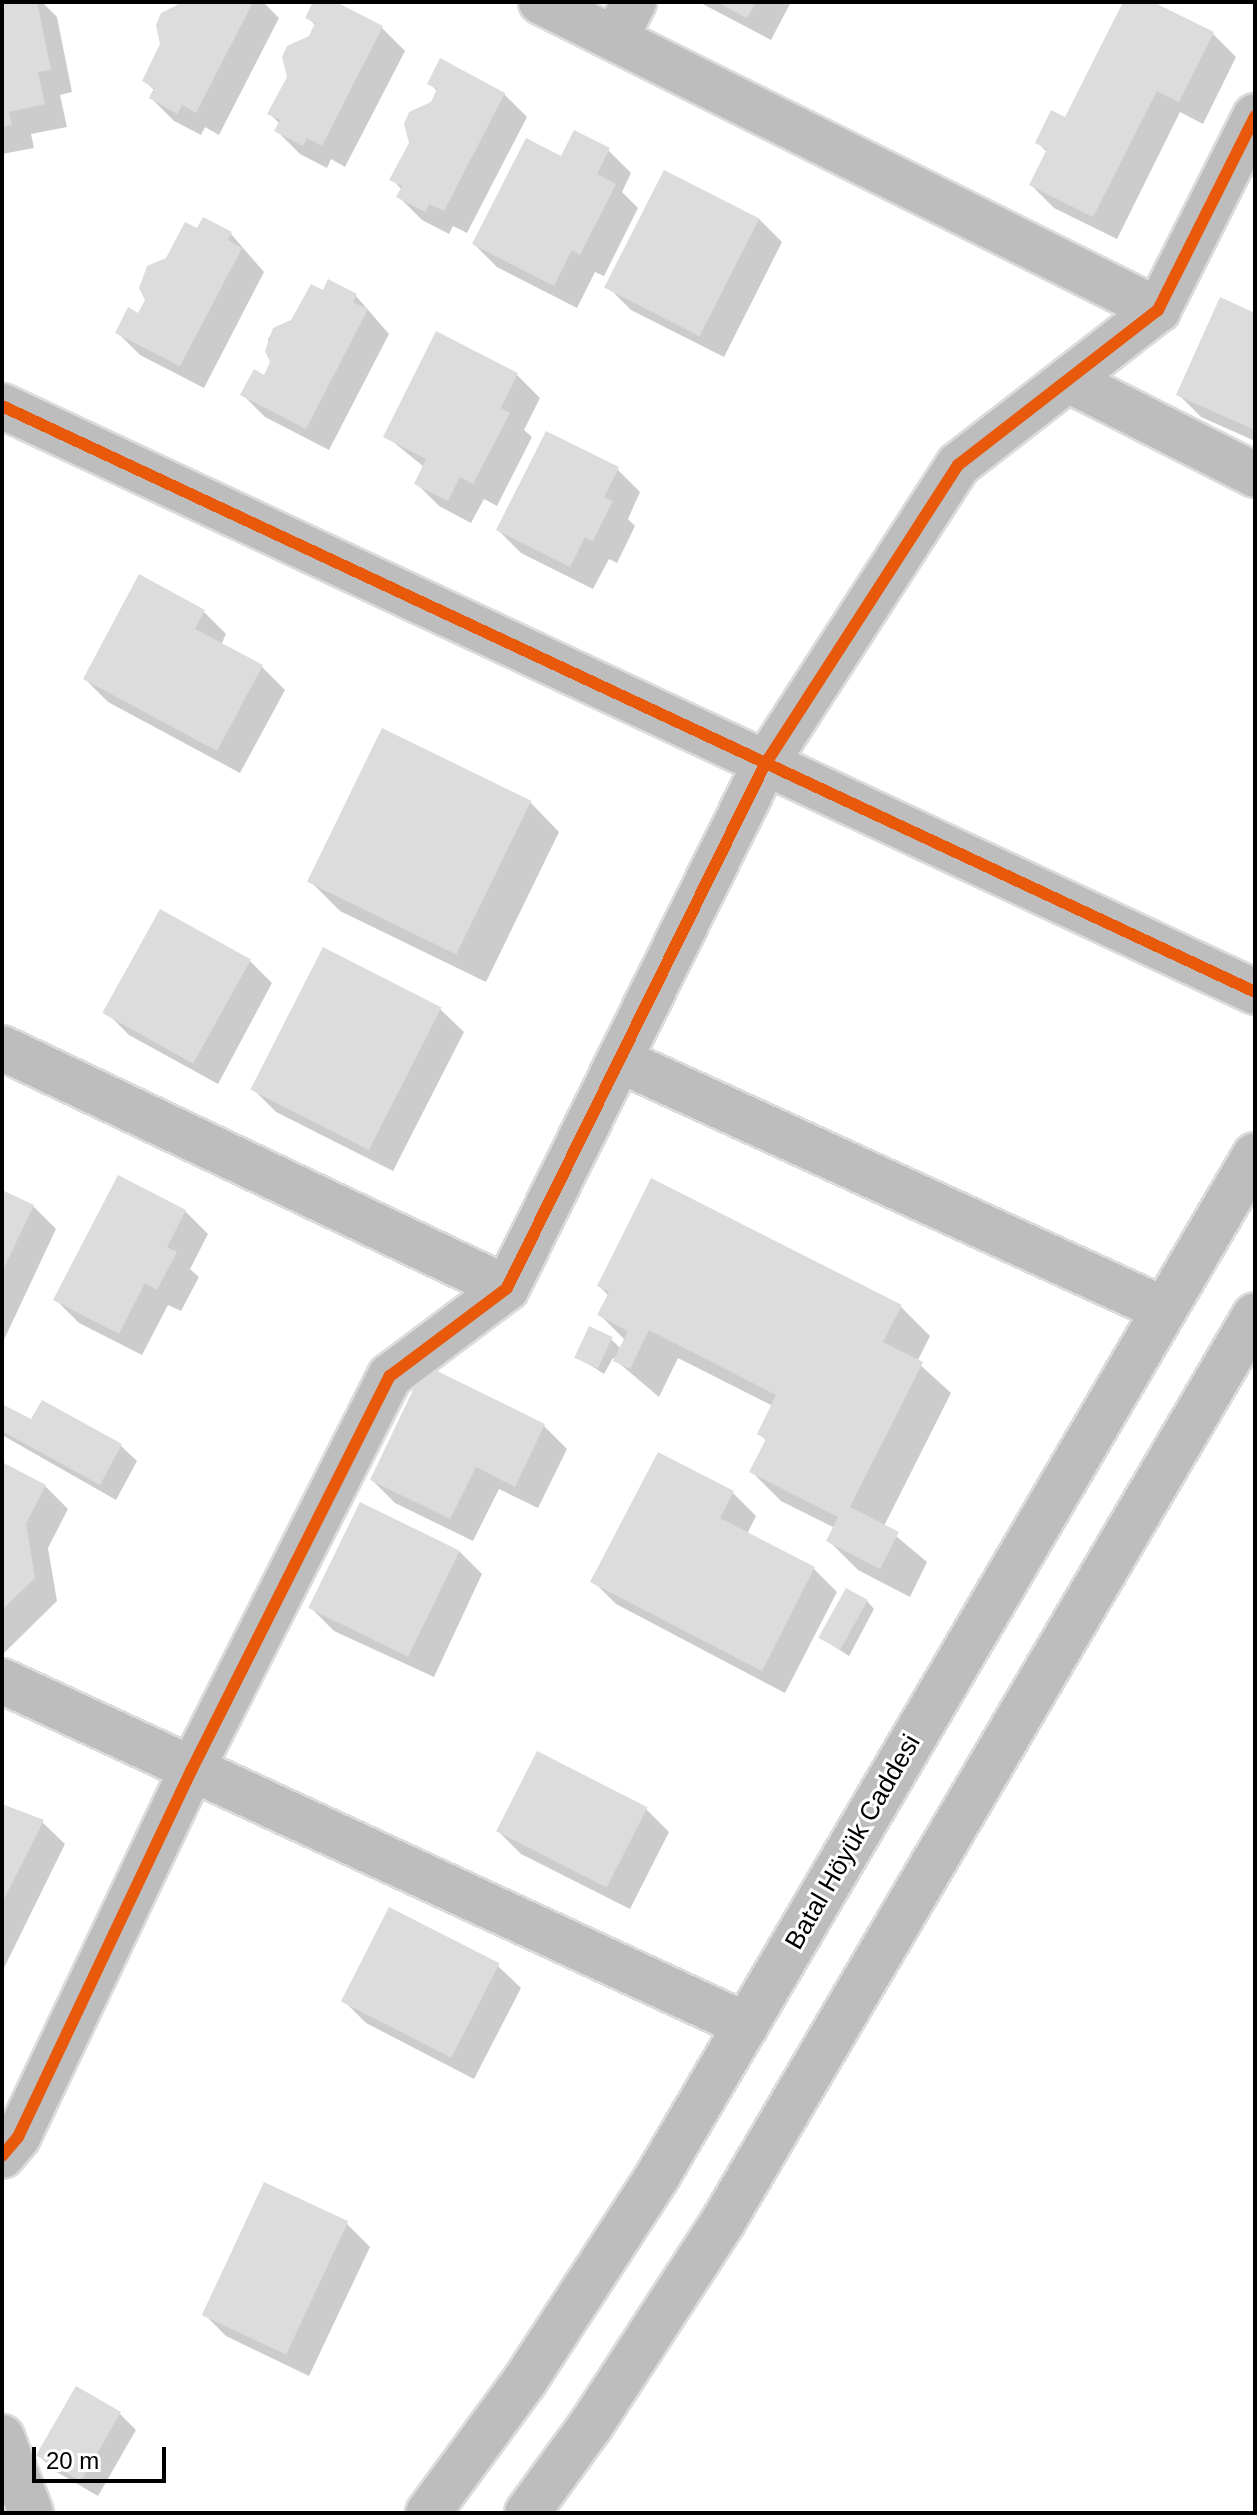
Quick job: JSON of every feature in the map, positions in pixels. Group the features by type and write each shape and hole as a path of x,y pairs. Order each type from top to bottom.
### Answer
{"street":[{"path":"541,2 624,20 1158,310"},
{"path":"2,2156 18,2137 192,1769 390,1376 507,1288 764,766 958,465 1158,310 1255,116"},
{"path":"1068,380 1255,475"},
{"path":"2,406 764,766 1255,992"},
{"path":"2,1048 507,1288"},
{"path":"619,1060 1163,1309"},
{"name":"Batal Höyük Caddesi","path":"428,2513 532,2370 657,2177 1255,1155"},
{"path":"527,2513 591,2425 724,2220 1255,1315"},
{"path":"2,1681 746,2025"},
{"path":"2,2437 31,2513"}],"building":[{"path":"2,2 37,2 51,70 38,72 45,104 9,112 12,125 2,127"},
{"path":"183,2 253,2 196,113 182,105 177,114 149,98 154,88 142,81 160,44 156,25 161,13"},
{"path":"313,2 336,2 383,26 322,146 307,138 303,146 274,131 280,120 267,114 287,77 282,57 287,46 309,36 315,23 305,18"},
{"path":"717,2 756,2 747,18"},
{"path":"1123,2 1153,2 1214,32 1179,102 1157,91 1093,217 1029,185 1047,149 1035,143 1051,110 1065,117"},
{"path":"440,58 505,93 444,211 429,204 425,212 396,197 402,186 389,180 409,143 404,124 409,112 431,102 437,89 427,84"},
{"path":"574,130 610,148 597,174 616,184 580,255 572,250 554,286 472,244 526,138 561,156"},
{"path":"664,170 759,219 699,336 604,288"},
{"path":"203,217 232,232 228,240 242,248 180,366 115,333 128,307 138,313 145,300 139,288 147,266 166,258 185,222 197,228"},
{"path":"328,279 357,294 353,302 368,309 306,429 240,395 254,369 264,375 270,362 265,351 273,328 291,320 311,284 323,290"},
{"path":"1220,297 1255,313 1255,430 1176,395"},
{"path":"436,331 518,373 501,408 510,413 473,484 460,477 448,501 414,484 426,459 383,437"},
{"path":"546,431 619,467 604,497 613,501 593,541 585,537 570,567 496,530"},
{"path":"139,574 205,610 195,629 263,665 217,751 83,679"},
{"path":"382,728 531,801 456,954 307,882"},
{"path":"160,909 251,959 193,1063 102,1013"},
{"path":"323,947 442,1007 369,1150 250,1090"},
{"path":"118,1175 186,1210 167,1247 177,1252 157,1290 145,1283 119,1334 53,1300"},
{"path":"651,1178 902,1305 883,1342 923,1362 850,1507 899,1532 880,1569 826,1541 838,1517 749,1472 766,1439 757,1434 776,1395 649,1330 630,1369 613,1361 628,1331 597,1315 609,1292 597,1286"},
{"path":"2,1190 34,1205 2,1272"},
{"path":"589,1326 613,1337 598,1369 574,1358"},
{"path":"425,1365 545,1424 515,1487 476,1467 450,1519 370,1480"},
{"path":"42,1400 122,1444 100,1485 2,1431 2,1404 31,1419"},
{"path":"658,1452 734,1491 720,1518 815,1567 762,1671 590,1582"},
{"path":"2,1462 46,1485 26,1524 35,1578 2,1610"},
{"path":"360,1502 460,1551 408,1657 308,1608"},
{"path":"846,1588 868,1600 840,1650 818,1638"},
{"path":"537,1751 647,1807 607,1887 496,1831"},
{"path":"2,1804 44,1820 2,1903"},
{"path":"389,1907 499,1963 451,2058 341,2001"},
{"path":"264,2182 348,2221 286,2355 202,2315"},
{"path":"76,2386 121,2412 81,2481 36,2455"}],"cycle path":[{"path":"2,2156 18,2137 192,1769 390,1376 507,1288 764,766 958,465 1158,310 1255,116"},
{"path":"2,406 1255,992"}]}
